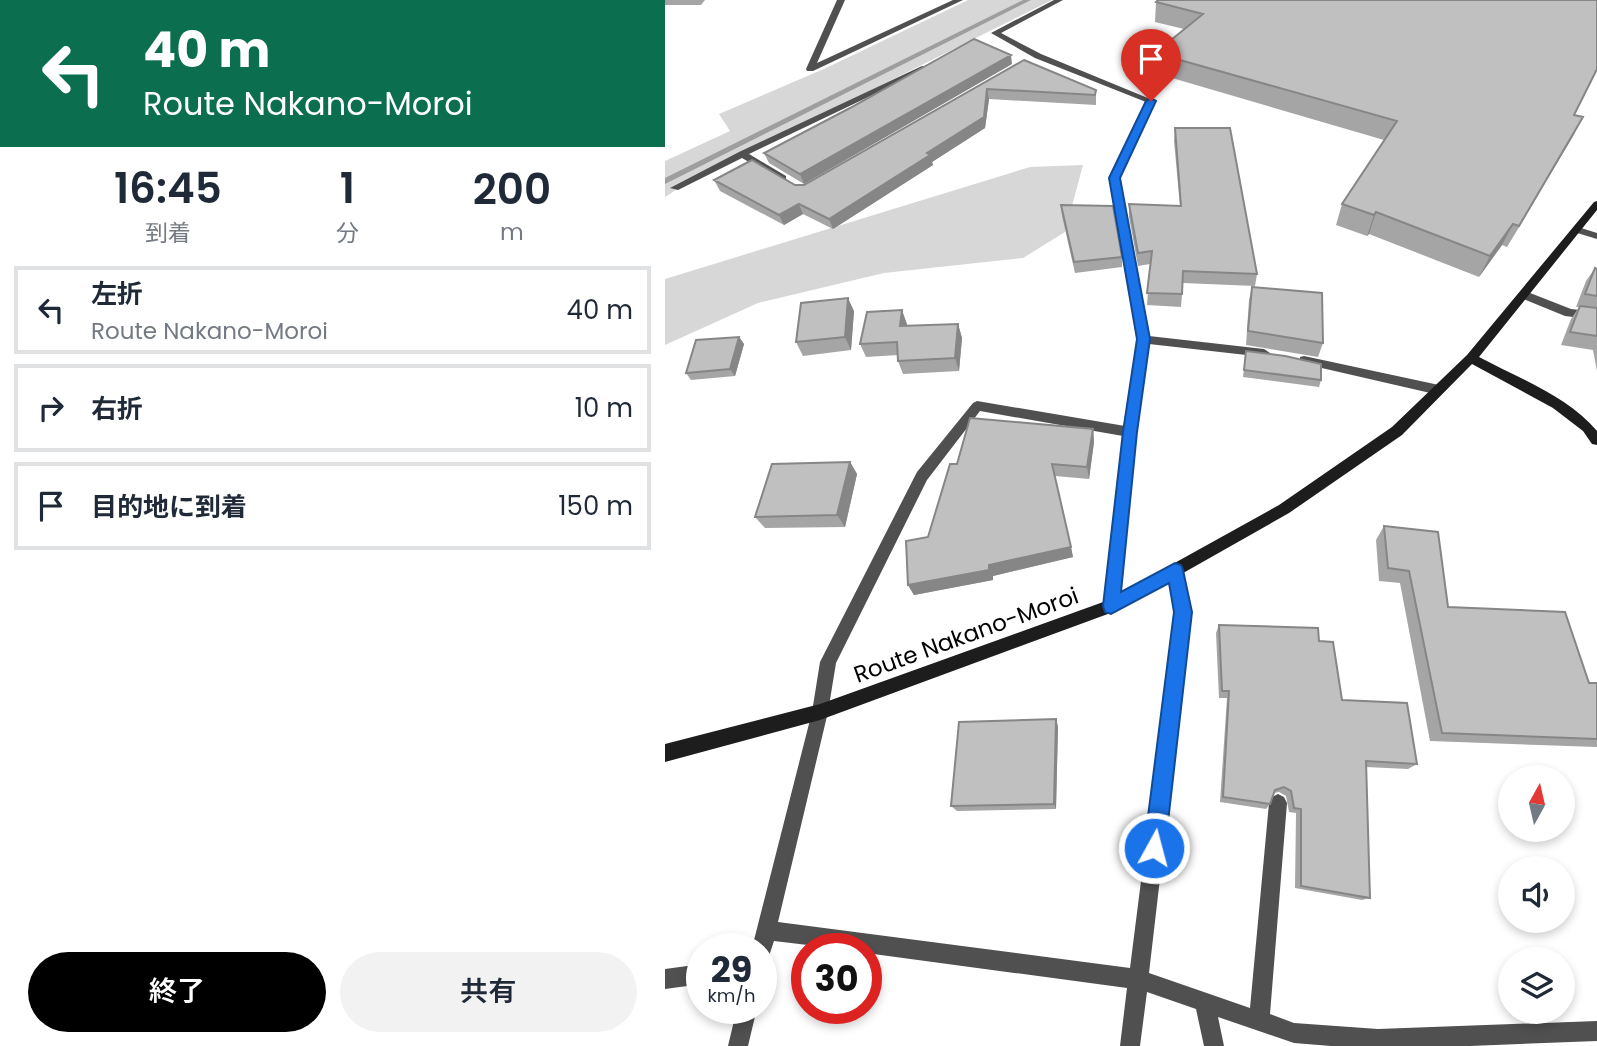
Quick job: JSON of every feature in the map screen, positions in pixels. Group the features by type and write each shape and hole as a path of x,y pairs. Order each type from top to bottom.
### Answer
{"main road":[{"name":"Route Nakano-Moroi","path":"665,753 820,712 1111,606 1284,509 1397,432 1471,358 1597,204"},
{"path":"1471,358 1569,413 1590,430 1597,440"}],"street":[{"path":"841,0 810,69 959,0"},
{"path":"1059,0 991,35 1038,57 1151,101 1114,178 1143,339 1111,606"},
{"path":"1027,63 1038,57"},
{"path":"675,188 929,66"},
{"path":"742,154 794,185"},
{"path":"1578,230 1597,236"},
{"path":"1525,295 1569,313 1597,316"},
{"path":"1143,339 1271,354"},
{"path":"1297,359 1439,390"},
{"path":"766,933 820,712 828,663 922,476 977,406 1130,432"},
{"path":"1130,1046 1183,612 1175,570"},
{"path":"1259,1021 1278,803"},
{"path":"767,930 1138,979 1294,1033 1378,1039 1597,1031"},
{"path":"665,979 686,976"},
{"path":"1204,1001 1215,1046"},
{"path":"738,1046 743,1024"}],"shaded area":[{"path":"968,0 1052,0 693,179 665,197 665,161 730,131 719,114 826,68"},
{"path":"1083,165 1065,232 1023,258 884,273 758,303 665,345 665,279 1030,167"}],"building":[{"path":"1597,0 1597,69 1574,115 1583,117 1519,226 1513,224 1490,256 1376,212 1374,215 1342,204 1397,121 1155,53 1203,14 1156,2"},
{"path":"974,39 1011,55 800,174 764,153 850,108"},
{"path":"1024,60 1096,90 1095,95 987,89 984,117 829,219 799,204 779,215 714,180 752,160 795,185 804,185"},
{"path":"1175,128 1230,128 1257,274 1183,271 1182,294 1147,293 1152,251 1138,253 1129,204 1181,206"},
{"path":"1061,205 1113,206 1122,257 1074,262"},
{"path":"1595,268 1597,269 1597,296 1585,294"},
{"path":"1252,287 1322,293 1323,343 1248,331"},
{"path":"848,298 845,337 796,342 801,303"},
{"path":"1580,306 1597,308 1597,336 1570,332"},
{"path":"902,310 900,326 958,324 955,358 898,361 897,342 860,344 867,312"},
{"path":"739,337 730,369 686,373 696,340"},
{"path":"1246,351 1321,364 1321,380 1244,370"},
{"path":"970,418 1093,429 1087,467 1052,464 1071,547 989,565 989,570 908,585 906,541 928,537 950,464 957,464"},
{"path":"850,462 837,515 755,517 772,464"},
{"path":"1384,526 1438,532 1448,607 1565,612 1589,683 1597,683 1597,739 1442,733 1409,571 1388,568"},
{"path":"1219,625 1318,628 1319,641 1333,642 1342,700 1407,703 1417,764 1366,761 1370,898 1301,886 1301,809 1294,808 1291,791 1284,787 1275,790 1270,804 1223,797 1229,691 1222,691"},
{"path":"1056,719 1054,804 951,806 959,722"}],"waterway":[{"path":"665,181 1028,0"}],"route":[{"path":"1151,101 1114,178 1143,339 1111,606 1175,570 1183,612 1154,848"}]}
